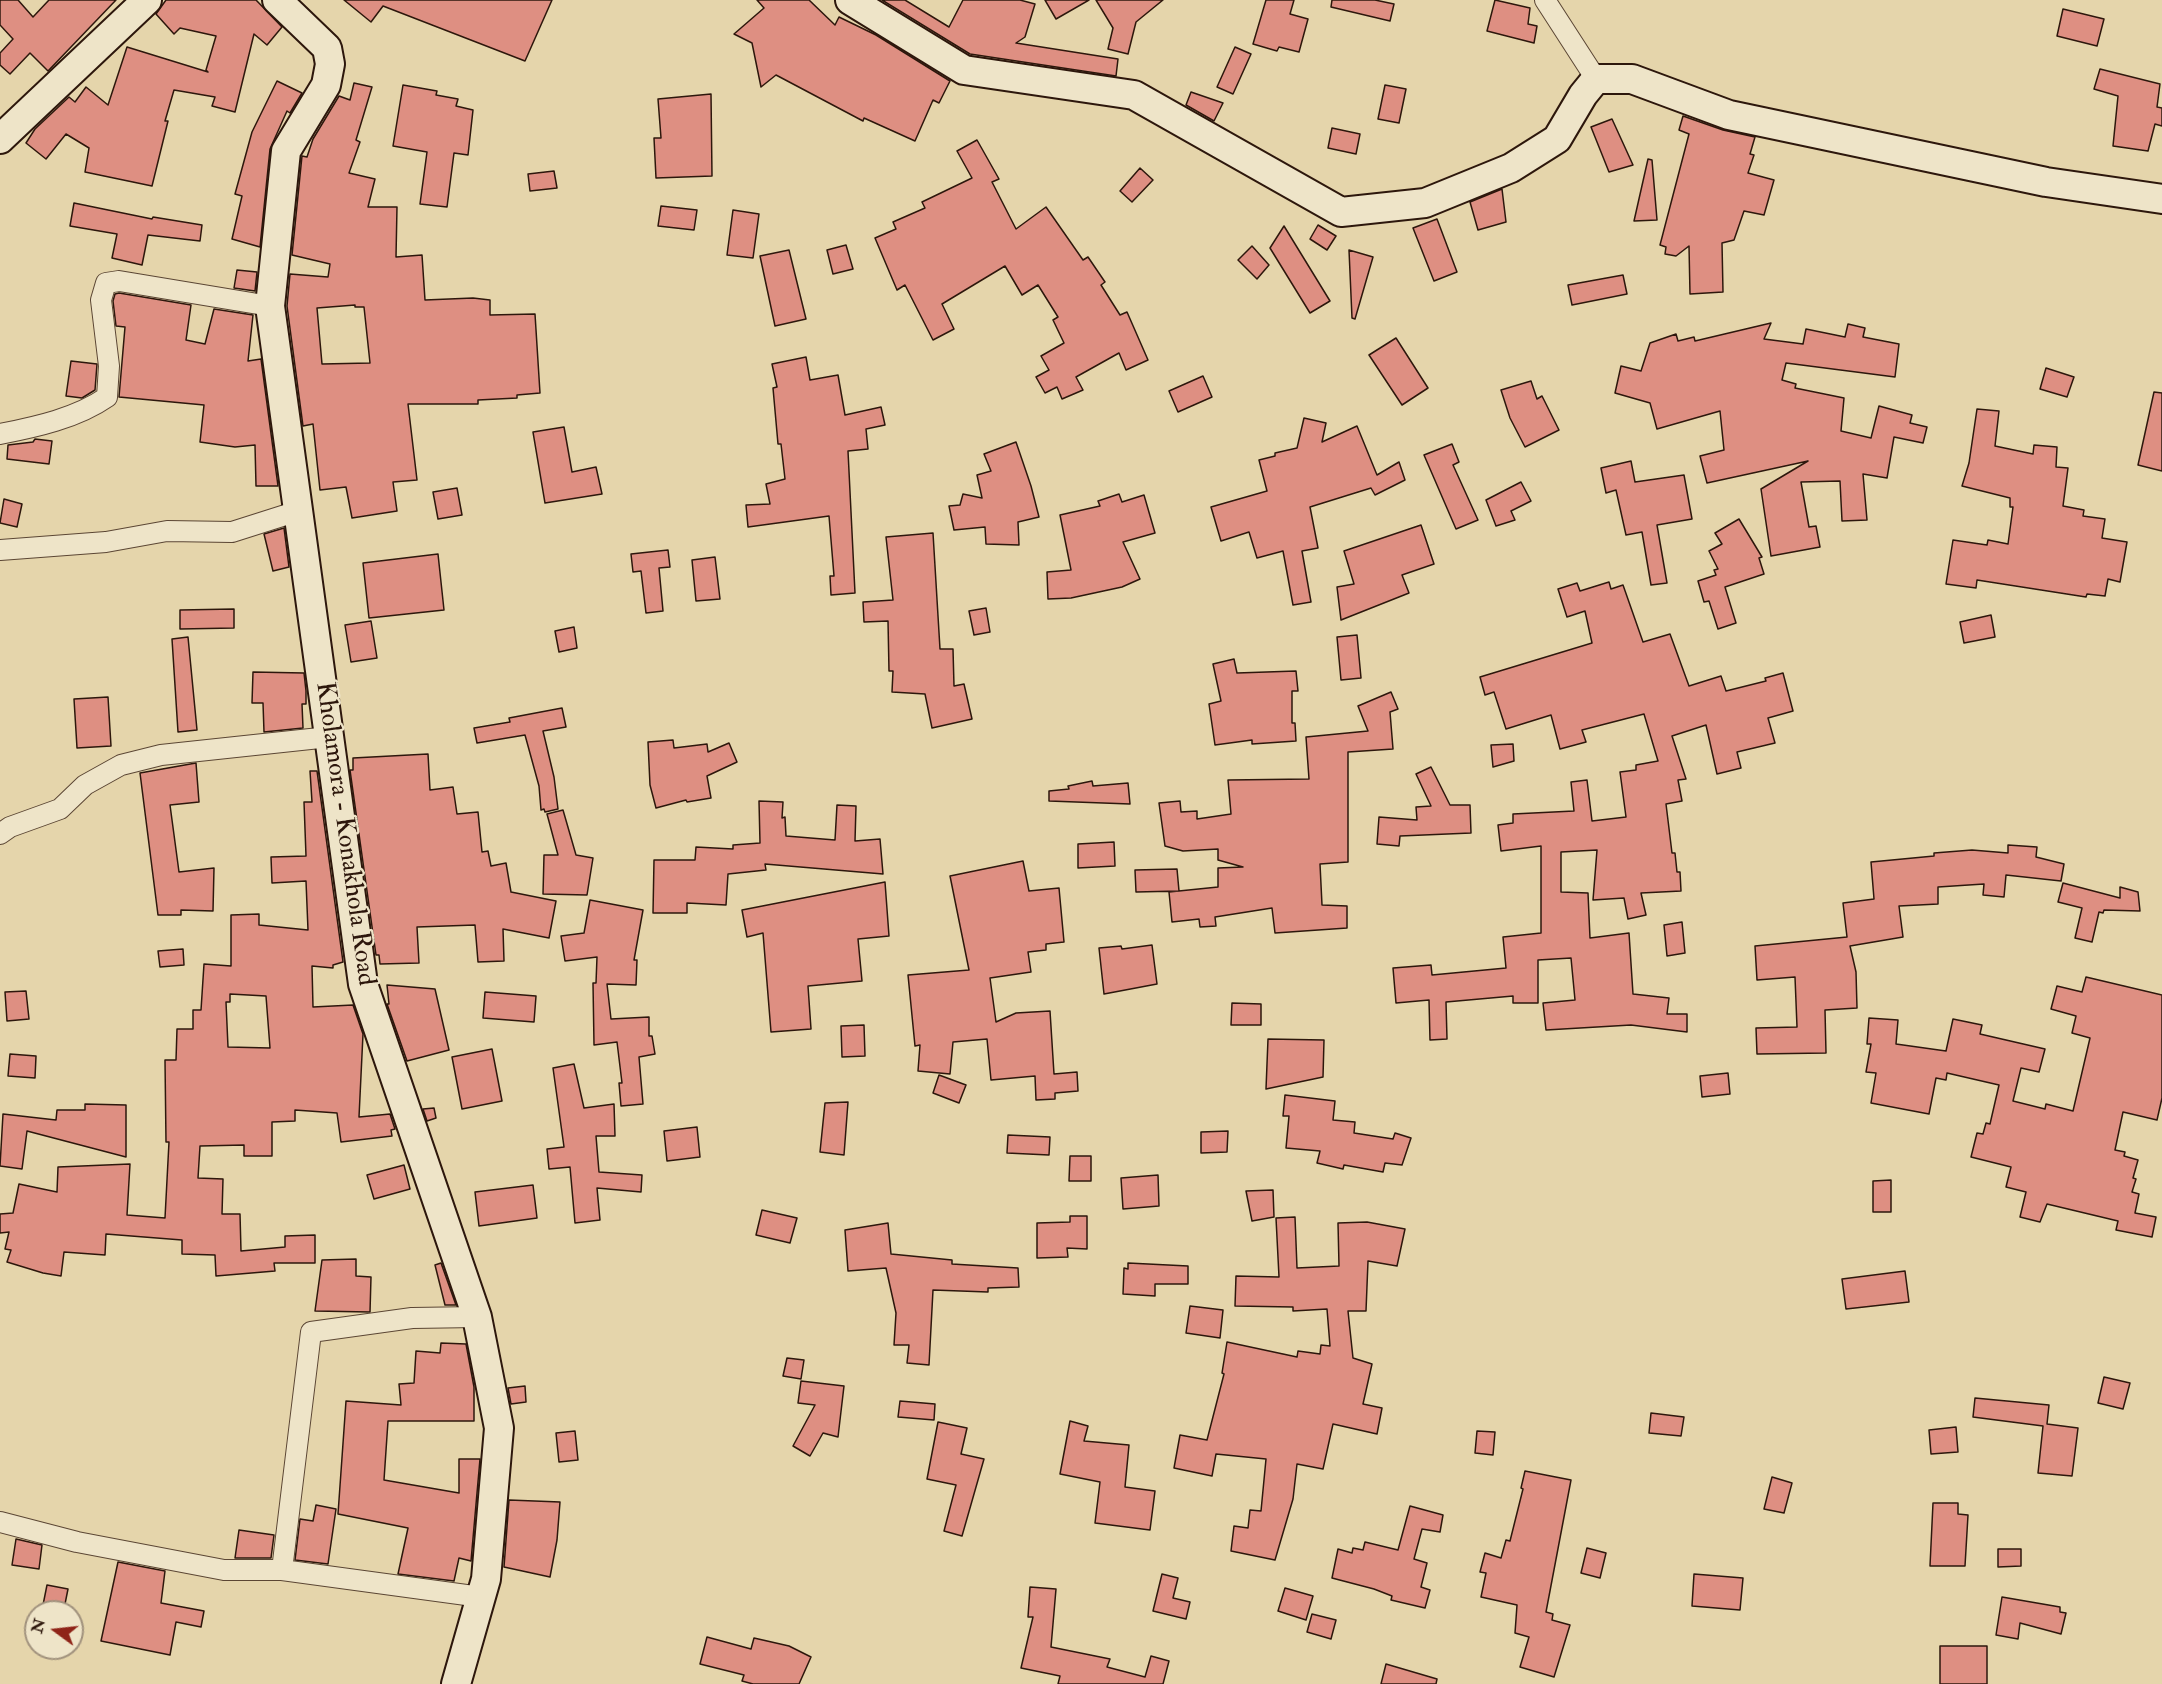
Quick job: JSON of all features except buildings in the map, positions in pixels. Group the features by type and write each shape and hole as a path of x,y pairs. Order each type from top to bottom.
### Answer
{"main road":[{"path":"0,139 147,0"},
{"name":"Kholamora - Konakhola Road","path":"277,0 327,48 330,64 326,85 286,151 270,306 363,984 477,1317 499,1428 486,1579 456,1684"},
{"path":"850,0 964,70 1134,94 1341,212 1425,203 1511,168 1557,139 1583,95 1596,79 1632,79 1729,115 2046,182 2162,199"}],"street":[{"path":"1545,0 1596,79"},
{"path":"0,434 58,419 95,405 107,397 109,366 101,300 106,283 119,281 270,306"},
{"path":"0,550 106,542 167,531 232,532 298,511"},
{"path":"0,834 10,827 60,809 85,785 105,772 122,765 161,755 329,737"},
{"path":"282,1570 311,1332 412,1318 477,1317"},
{"path":"0,1522 77,1542 224,1570 282,1570 481,1597"}]}
